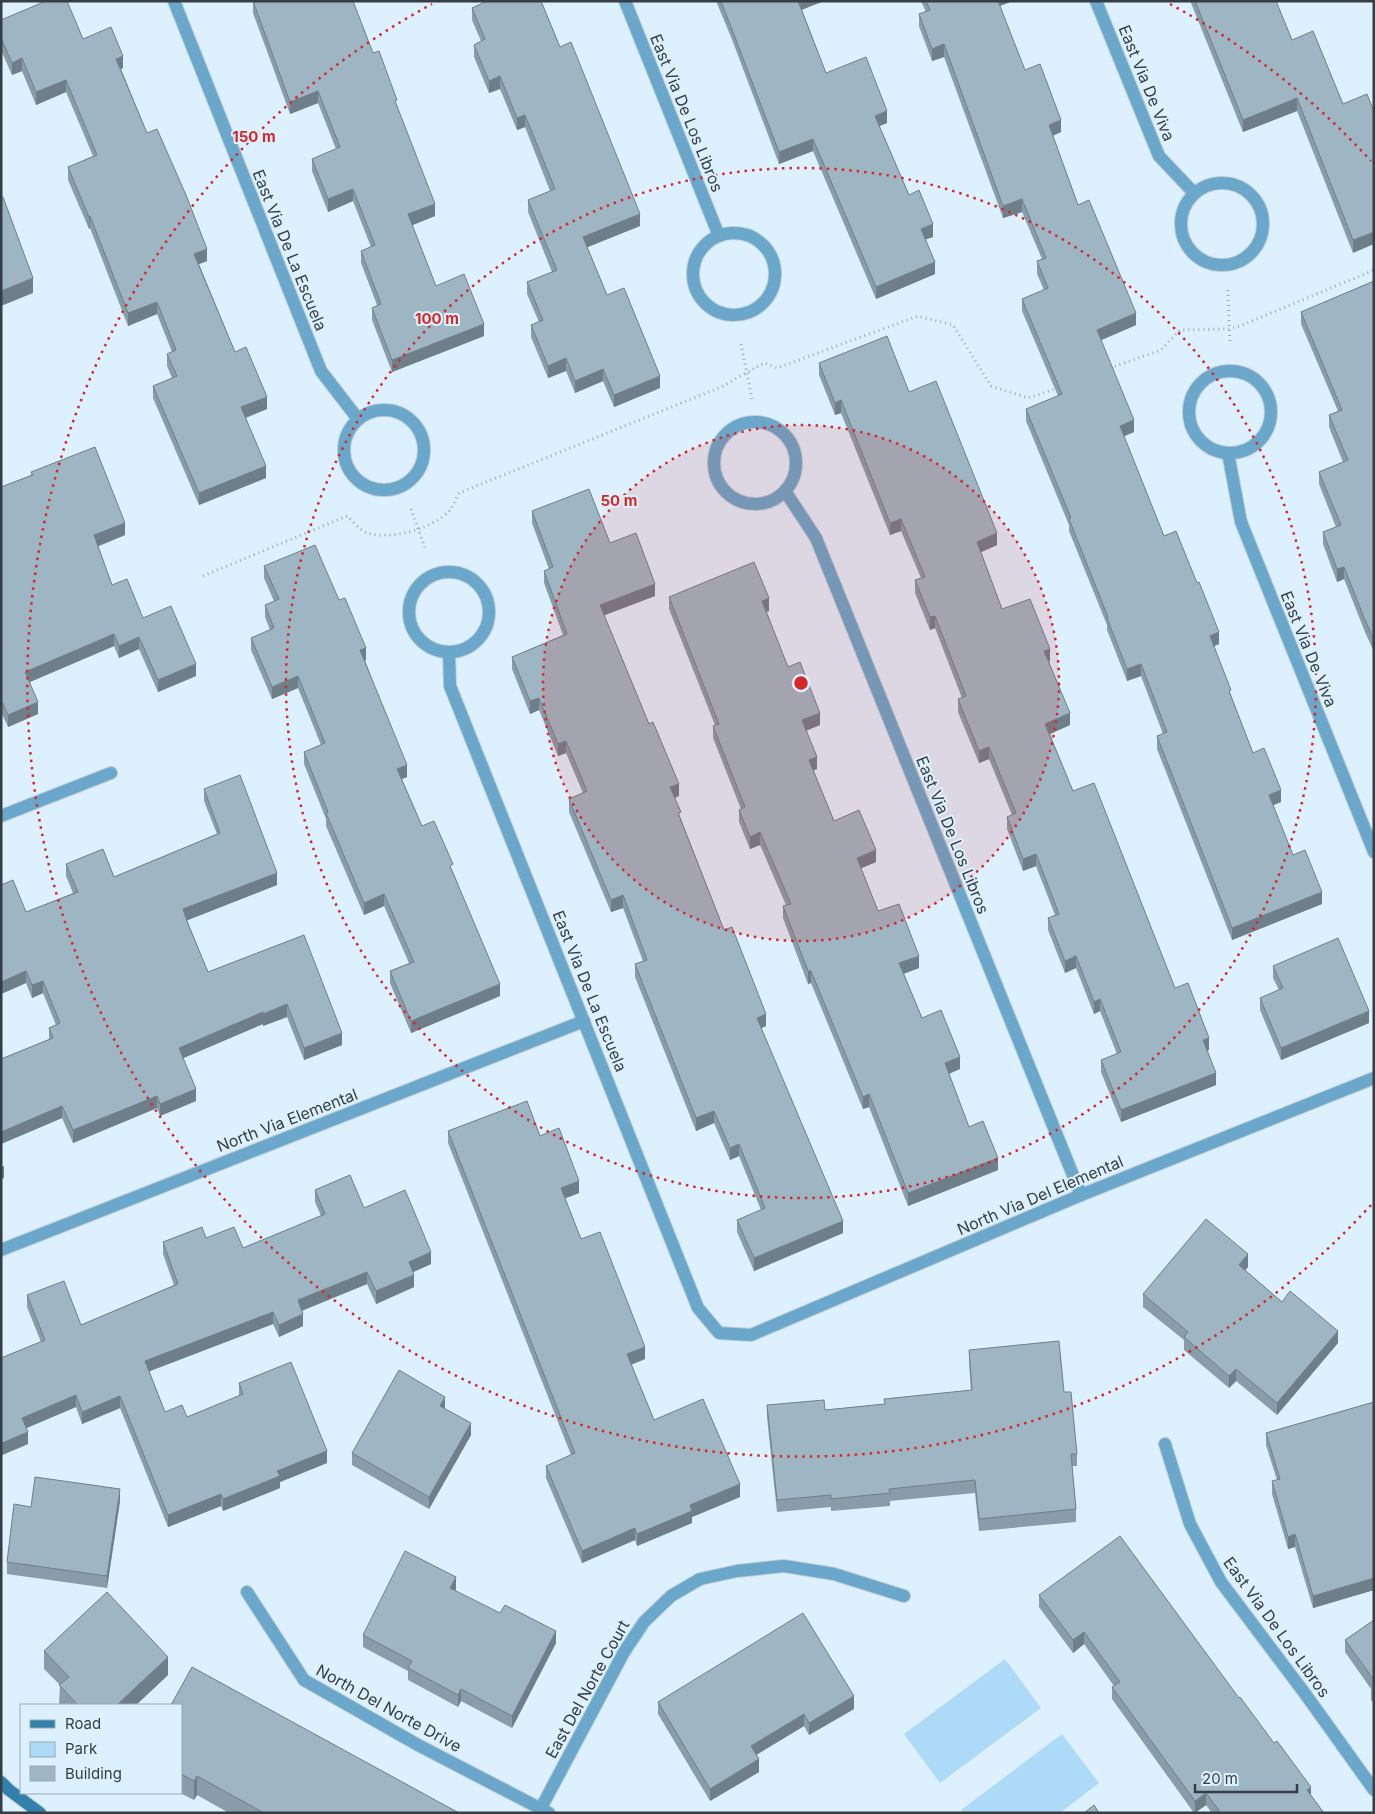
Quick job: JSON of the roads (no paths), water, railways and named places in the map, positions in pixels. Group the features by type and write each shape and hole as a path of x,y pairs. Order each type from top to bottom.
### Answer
{"street":[{"name":"East Via De La Escuela","path":"174,1 320,371 358,419"},
{"name":"East Via De Los Libros","path":"626,1 719,236"},
{"name":"East Via De Viva","path":"1096,1 1159,156 1194,194"},
{"path":"1220,182 1234,185 1246,192 1256,202 1262,215 1262,229 1258,243 1250,254 1241,260 1224,265 1209,263 1197,256 1187,246 1182,233 1181,218 1185,205 1194,194 1206,186 1220,182"},
{"path":"733,233 747,235 760,242 769,253 774,266 774,280 770,294 761,305 749,312 735,316 721,313 709,307 699,296 694,282 694,268 698,255 707,244 719,236 733,233"},
{"path":"1232,371 1246,374 1258,382 1268,400 1270,421 1265,434 1258,443 1243,451 1228,453 1215,450 1202,442 1194,431 1190,418 1190,404 1195,390 1205,380 1218,373 1232,371"},
{"path":"384,409 398,412 410,418 419,430 424,443 424,457 420,470 411,481 398,488 384,491 370,489 358,481 349,470 344,457 344,443 349,430 358,419 370,411 384,409"},
{"path":"754,422 768,424 790,442 795,455 795,469 791,483 785,491 770,502 756,504 742,502 730,495 720,485 715,471 714,457 719,444 728,433 740,425 754,422"},
{"name":"East Via De Viva","path":"1228,453 1240,522 1374,852"},
{"name":"East Via De Los Libros","path":"785,491 816,538 1081,1195"},
{"path":"449,572 463,574 475,581 484,592 489,605 489,619 485,632 476,643 463,651 449,653 435,651 423,644 414,633 409,620 409,605 414,592 423,581 435,574 449,572"},
{"name":"East Via De La Escuela","path":"449,653 450,686 698,1308 719,1333"},
{"path":"1,816 110,773"},
{"name":"North Via Elemental","path":"1,1250 584,1021"},
{"name":"North Via Del Elemental","path":"719,1333 751,1335 1081,1195 1374,1078"},
{"name":"East Via De Los Libros","path":"1164,1444 1190,1524 1221,1582 1306,1695 1374,1790"},
{"name":"East Del Norte Court","path":"545,1810 624,1652 644,1622 671,1596 700,1579 737,1571 784,1566 834,1574 904,1596"},
{"name":"North Del Norte Drive","path":"247,1592 304,1680 418,1745 545,1810"},
{"path":"1,1782 40,1813"}]}
